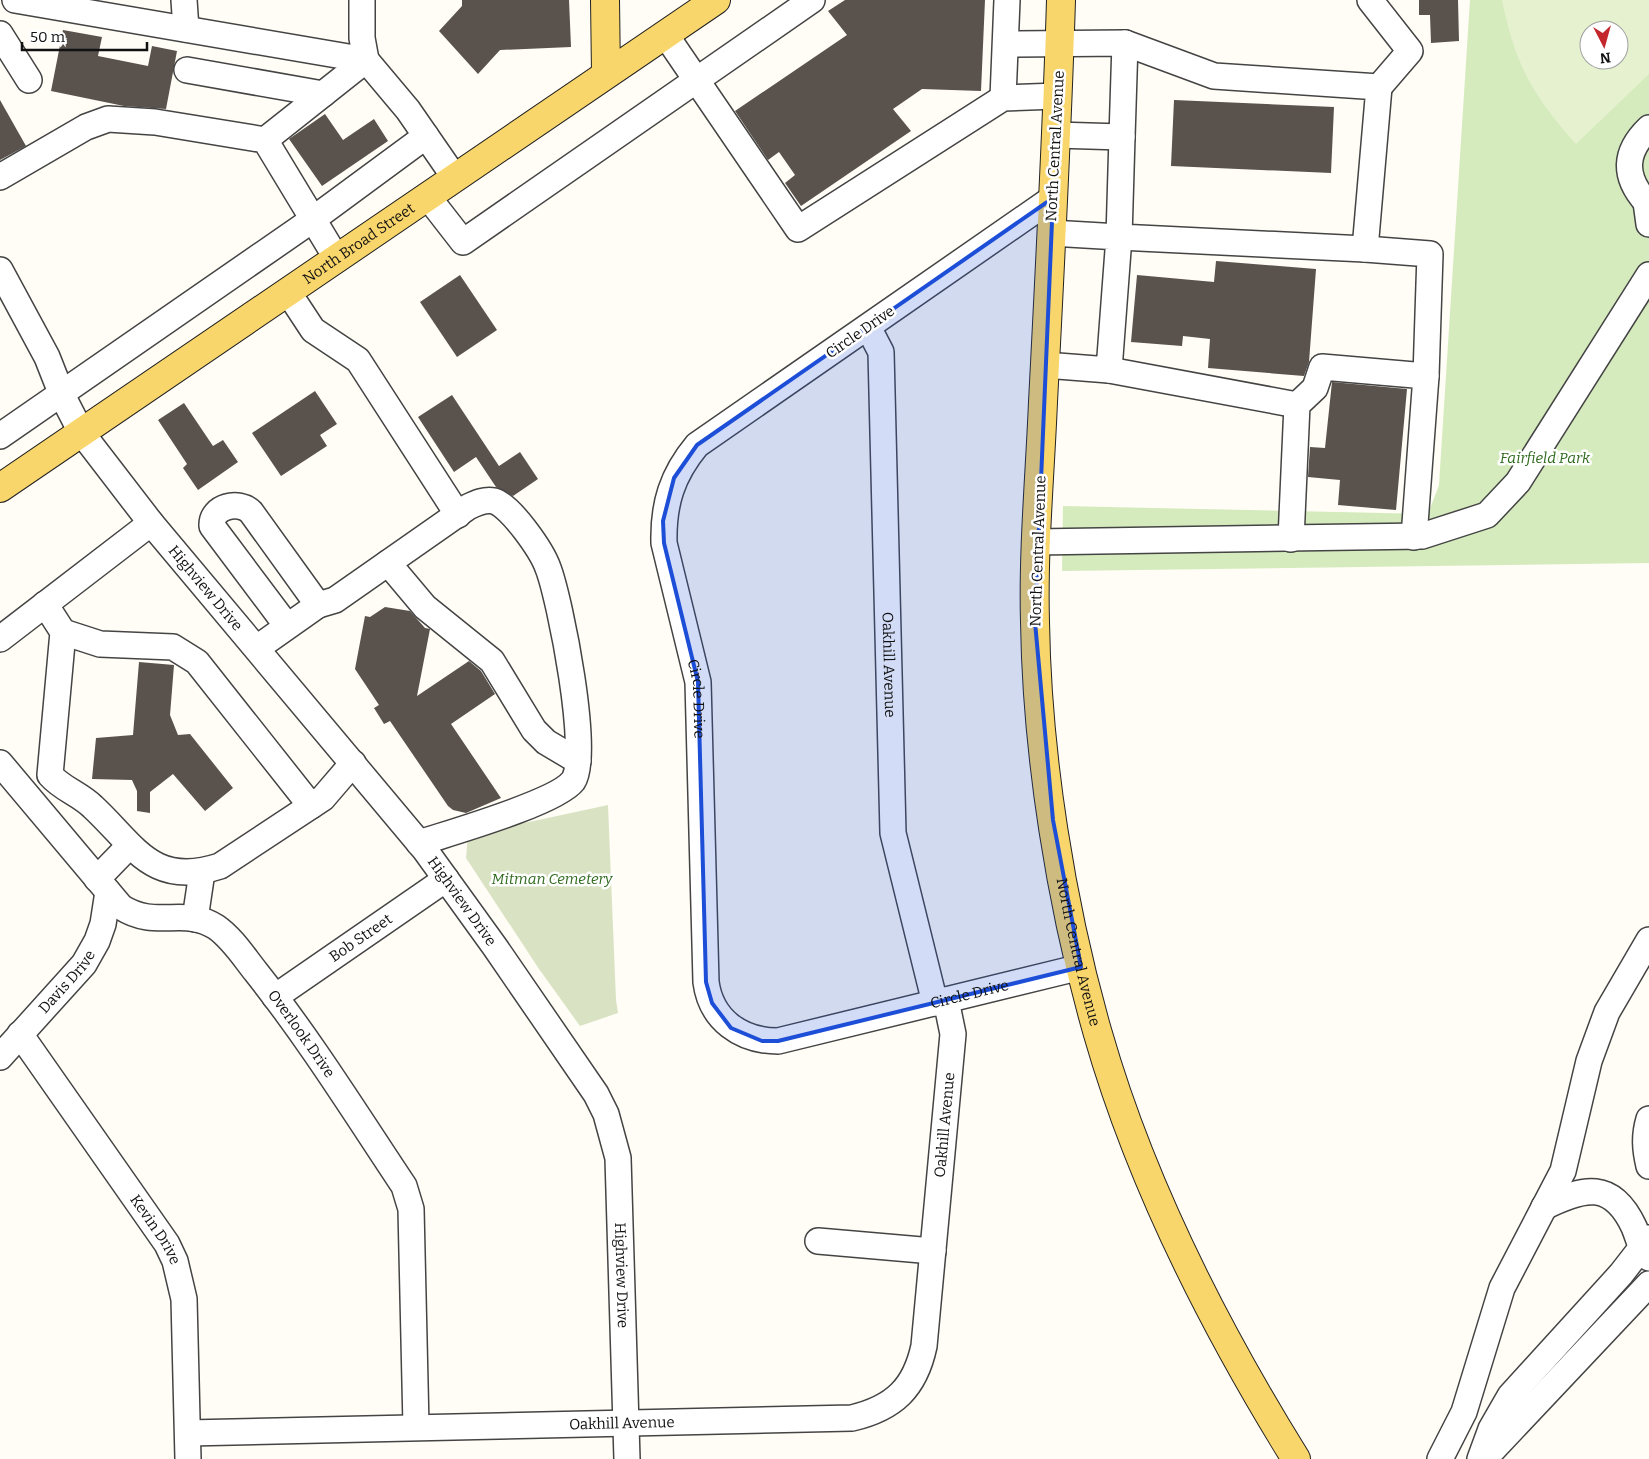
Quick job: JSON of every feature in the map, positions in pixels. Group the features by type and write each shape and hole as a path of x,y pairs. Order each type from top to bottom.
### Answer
{"main road":[{"path":"605,0 606,74"},
{"name":"North Broad Street","path":"0,488 716,0"},
{"name":"North Central Avenue","path":"1061,0 1036,542 1035,622 1044,745 1053,820 1081,967 1098,1033 1117,1093 1147,1172 1195,1279 1238,1362 1296,1459"}],"street":[{"path":"15,0 366,60"},
{"path":"184,0 186,29"},
{"path":"362,0 362,38 366,60 408,110 455,178"},
{"path":"428,197 463,242 812,0"},
{"path":"1003,98 1006,0"},
{"path":"1365,249 1379,87 1410,51 1370,0"},
{"path":"0,34 29,80"},
{"path":"665,34 798,229 1003,98 1058,96"},
{"path":"1006,44 1060,42 1125,43 1214,76 1379,87"},
{"path":"1109,370 1119,237 1125,43"},
{"path":"0,178 86,127 108,119 156,122 265,140 366,60"},
{"path":"187,70 323,94"},
{"path":"1648,210 1634,188 1630,171 1631,153 1638,138 1649,128"},
{"path":"1056,135 1122,137"},
{"path":"0,436 62,395 312,220 426,136"},
{"path":"265,140 337,259"},
{"name":"Circle Drive","path":"1053,198 697,445 684,461 674,478 666,500 663,521 664,543 698,682 706,982 712,1003 720,1017 731,1028 745,1036 762,1041 778,1041 1081,967"},
{"path":"1051,233 1430,254 1426,376 1414,536"},
{"name":"Highview Drive","path":"0,270 48,357 62,395 81,432 152,523 419,843 590,1084 606,1114 618,1158 627,1459"},
{"path":"1036,542 1422,536 1487,515 1518,482 1649,275"},
{"path":"288,292 314,330 358,360 458,515"},
{"name":"Oakhill Avenue","path":"188,1433 416,1426 852,1418 883,1408 907,1388 921,1361 953,1034 940,1002 893,833 881,352 868,326"},
{"path":"1045,365 1109,370 1297,405"},
{"path":"1291,539 1297,405 1315,388 1322,367 1426,376"},
{"path":"257,648 318,605 335,600 476,504 496,502 531,536 548,567 572,672 578,761 577,774 572,782 551,796 492,819 419,843"},
{"path":"287,626 216,533 212,520 216,514 235,504 245,506 318,605"},
{"path":"0,639 152,523"},
{"path":"388,563 425,607 492,661 534,730 546,742 578,761"},
{"path":"45,604 63,632 50,775 54,780 92,806 129,846 148,862 179,872 202,872 220,866 323,798 352,763"},
{"path":"63,632 100,644 173,647 197,662 310,806"},
{"name":"Overlook Drive","path":"0,763 121,907 148,919 178,917 195,919 203,921 222,932 275,997 399,1178 408,1195 411,1209 416,1426"},
{"path":"30,799 54,780"},
{"path":"102,885 129,846"},
{"path":"195,919 202,872"},
{"name":"Bob Street","path":"275,997 446,879"},
{"name":"Davis Drive","path":"0,1057 84,964 97,941 103,924 102,885"},
{"path":"1440,1459 1464,1412 1502,1288 1563,1171 1589,1061 1607,1012 1646,949"},
{"name":"Kevin Drive","path":"20,1034 116,1170 166,1244 175,1261 184,1299 188,1459"},
{"path":"1649,1120 1645,1142 1649,1166"},
{"path":"1480,1459 1491,1429 1510,1396 1646,1248 1620,1203 1600,1192 1578,1192 1544,1207"},
{"path":"818,1241 933,1252"},
{"path":"1484,1459 1649,1284"}],"highlighted area":[{"path":"1053,198 1035,622 1053,820 1081,967 778,1041 762,1041 731,1028 712,1003 706,982 698,682 664,543 663,521 674,478 697,445"}],"green space":[{"name":"Fairfield Park","path":"1470,0 1649,0 1649,563 1062,571 1063,506 1428,514 1439,485"},
{"path":"1502,0 1649,0 1649,74 1576,144 1548,110 1527,78 1513,43"},
{"name":"Mitman Cemetery","path":"608,805 618,1013 580,1026 539,969 466,858 468,835"}],"building":[{"path":"462,0 569,0 571,47 500,50 478,74 439,31 462,6"},
{"path":"845,0 985,0 981,91 922,89 893,109 911,131 801,206 785,183 795,175 779,152 768,160 735,111 847,35 828,11"},
{"path":"1419,0 1458,0 1459,41 1431,43 1430,15 1419,15"},
{"path":"63,30 102,37 98,56 148,66 152,46 177,51 166,109 124,106 51,91"},
{"path":"0,100 26,146 0,160"},
{"path":"1174,100 1334,107 1331,173 1171,166"},
{"path":"325,114 343,140 374,119 388,141 322,186 289,139"},
{"path":"1216,261 1316,269 1309,362 1304,376 1208,368 1210,339 1183,336 1182,346 1131,342 1137,275 1214,282"},
{"path":"460,275 497,330 457,357 420,302"},
{"path":"1332,382 1407,389 1396,510 1338,505 1340,480 1308,477 1310,447 1325,448"},
{"path":"315,391 337,424 320,435 327,446 281,476 252,433"},
{"path":"452,395 499,466 520,452 538,479 513,496 496,487 476,457 454,472 418,417"},
{"path":"184,403 213,446 223,440 238,462 198,490 183,468 187,464 158,420"},
{"path":"385,607 410,611 425,628 430,629 417,696 469,661 481,671 495,694 451,724 501,798 466,813 453,810 448,806 390,721 384,724 374,708 379,705 355,669 365,616 370,617"},
{"path":"139,662 174,665 170,715 178,735 190,734 233,788 205,811 173,774 150,792 150,813 137,811 137,791 132,780 92,779 96,738 133,735"}]}
